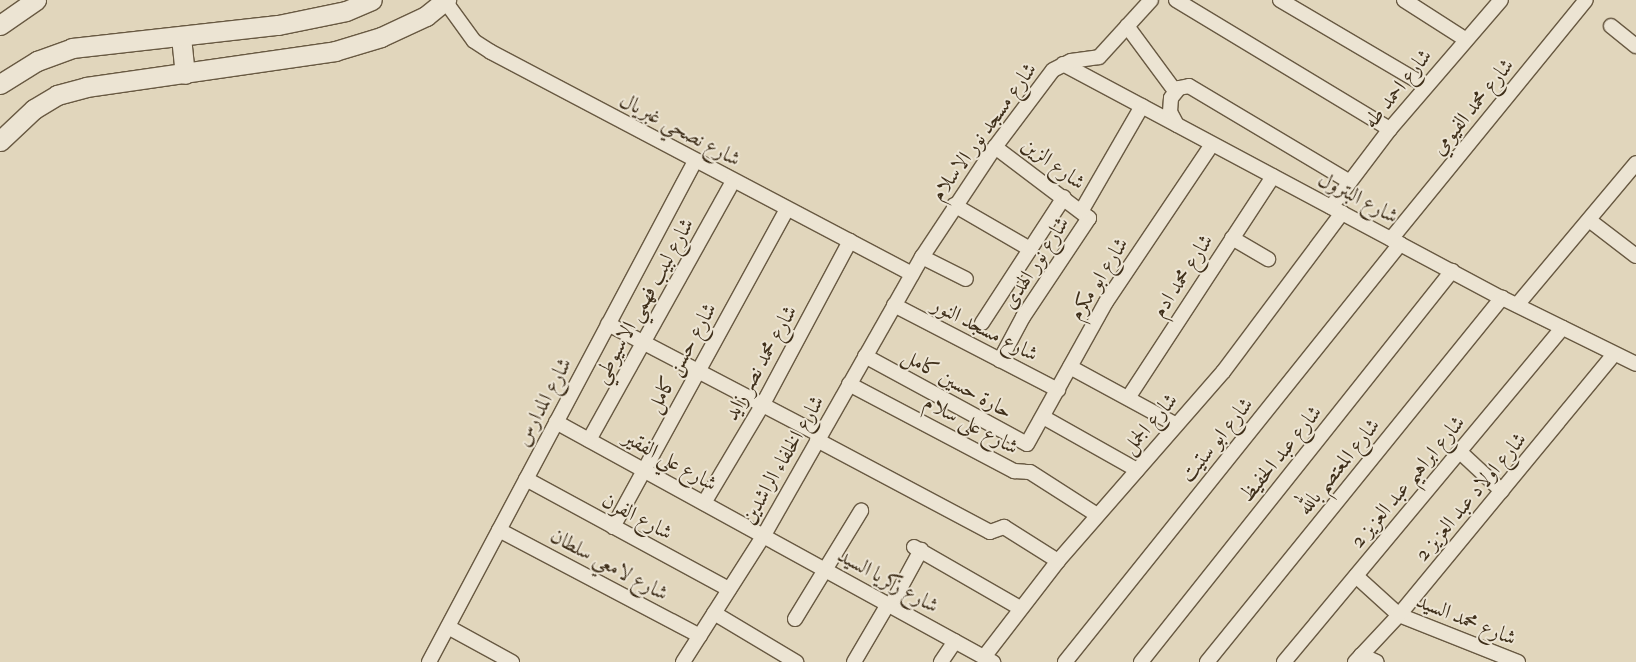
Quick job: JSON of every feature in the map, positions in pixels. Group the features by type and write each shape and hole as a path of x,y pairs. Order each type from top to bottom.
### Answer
{"street":[{"path":"0,25 36,0"},
{"path":"0,84 37,61 72,48 181,37 372,0"},
{"name":"شارع مسجد نور الاسلام","path":"912,274 954,205 1053,70 1063,64 1099,57 1151,0"},
{"path":"1176,0 1390,129"},
{"path":"1280,0 1426,86"},
{"path":"1404,0 1465,39"},
{"name":"شارع احمد طه","path":"1336,210 1350,182 1390,129 1465,39 1501,0"},
{"name":"شارع محمد الفيومي","path":"1396,241 1586,0"},
{"path":"0,141 34,109 57,96 86,87 334,51 381,36 426,16 446,1"},
{"name":"شارع نصحي غبريال","path":"446,1 474,40 491,52 912,274"},
{"path":"1128,26 1175,92"},
{"path":"1611,26 1636,45"},
{"path":"181,37 185,74"},
{"name":"شارع البترول","path":"1063,64 1502,298 1636,364"},
{"path":"1177,125 1169,105 1175,92 1189,86 1350,182"},
{"name":"شارع نور الهدى","path":"1000,360 1023,317 1089,220 1085,212 1142,106"},
{"name":"شارع ابو مكرم","path":"1029,442 1106,302 1212,144"},
{"name":"شارع الزين","path":"995,147 1085,212"},
{"name":"شارع المدارس","path":"429,662 695,161"},
{"path":"1517,305 1634,168"},
{"name":"شارع محمد ادم","path":"1128,398 1273,176"},
{"name":"شارع لبيب فهمي الاسيوطي","path":"589,440 733,181"},
{"path":"982,324 1064,197"},
{"path":"954,205 1030,249"},
{"name":"شارع حسن كامل","path":"612,527 787,209"},
{"name":"شارع الجمل","path":"989,660 1020,608 1058,561 1175,424 1224,372 1336,210"},
{"path":"1589,220 1636,256"},
{"path":"1232,238 1268,258"},
{"name":"شارع ابو ستيت","path":"1065,662 1396,241"},
{"name":"شارع محمد نصر زايد","path":"704,503 763,404 850,242"},
{"path":"922,257 966,279"},
{"name":"شارع عبد الحفيظ","path":"1141,662 1452,271"},
{"name":"شارع الخلفاء الراشدين","path":"683,662 764,535 912,274"},
{"name":"شارع المعتصم بالله","path":"1207,662 1502,298"},
{"name":"شارع مسجد النور","path":"894,305 1058,390"},
{"path":"608,324 763,404 819,438 990,532 1004,527 1058,561"},
{"name":"شارع ابراهيم عبد العزيز 2","path":"1284,662 1562,328"},
{"name":"شارع اولاد عبد العزيز 2","path":"1358,659 1399,615 1614,354"},
{"name":"حارة حسين كامل","path":"864,356 1022,443 1029,442"},
{"path":"1070,367 1175,424"},
{"name":"شارع على سلام","path":"849,384 1014,471 1030,472 1097,516"},
{"path":"1043,417 1137,470"},
{"name":"شارع علي الفقير","path":"556,422 764,535"},
{"path":"1460,452 1502,491"},
{"name":"شارع الفرن","path":"526,479 729,589"},
{"path":"795,619 861,511"},
{"name":"شارع لامعي سلطان","path":"499,530 700,636"},
{"name":"شارع زكريا السيد","path":"764,535 989,660"},
{"path":"854,662 889,605 917,549 1020,608"},
{"path":"1356,576 1399,615"},
{"path":"714,613 796,662"},
{"name":"شارع محمد السيد","path":"1399,615 1518,662"},
{"path":"448,627 512,662"},
{"path":"941,662 955,641"},
{"path":"1358,659 1377,662"}]}
